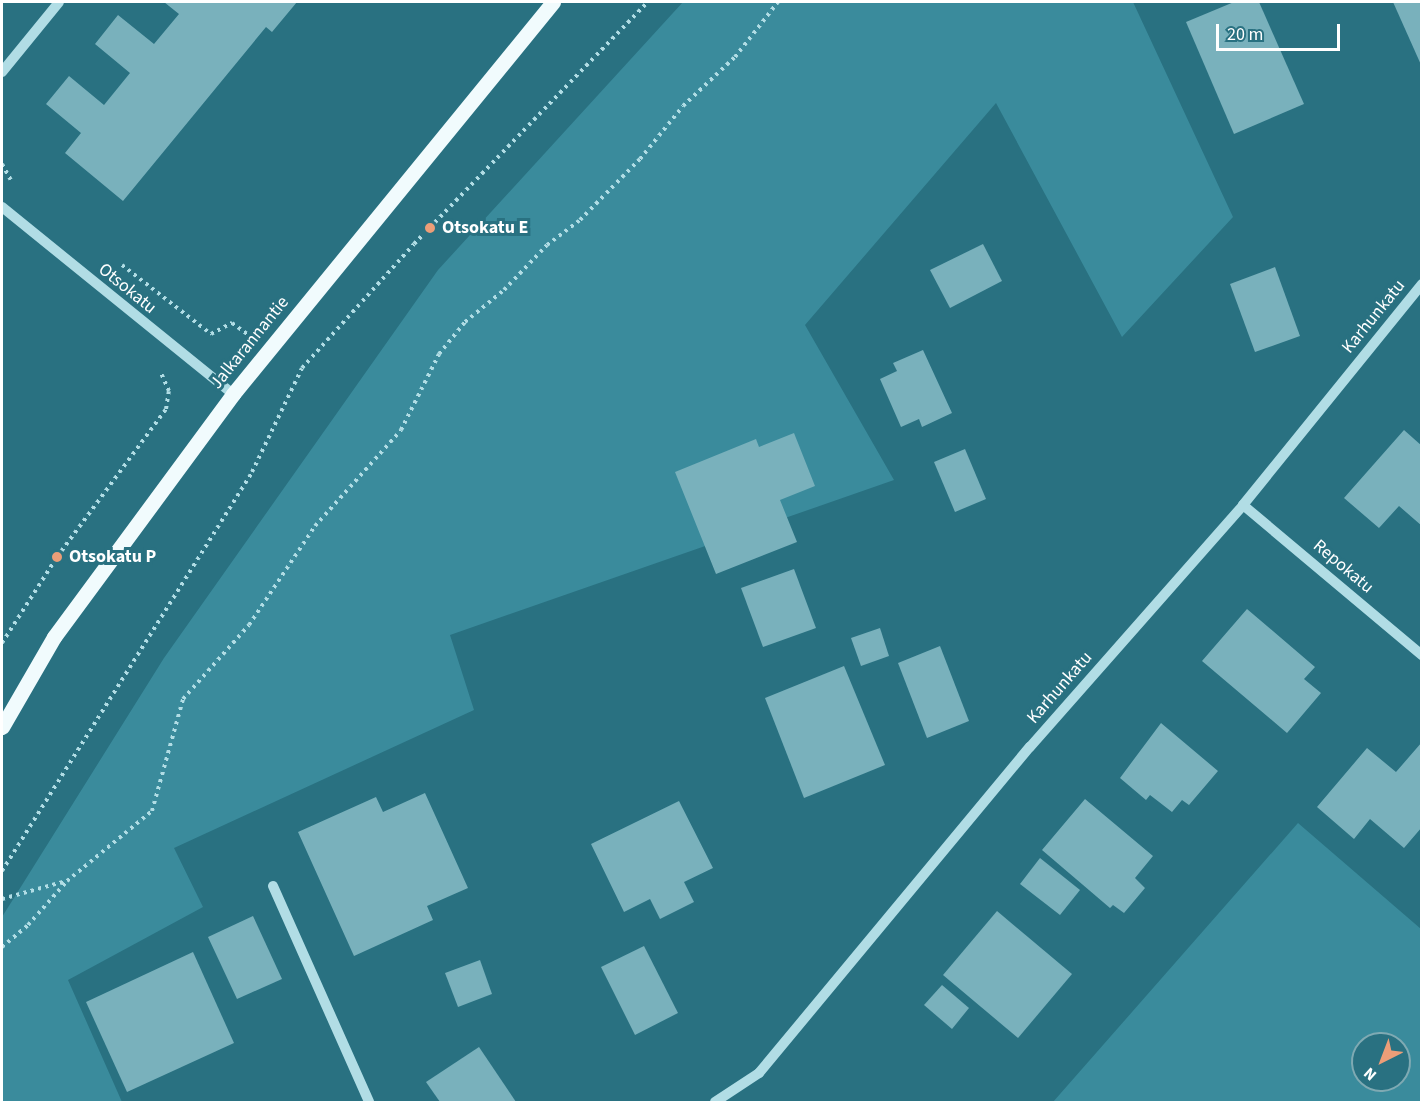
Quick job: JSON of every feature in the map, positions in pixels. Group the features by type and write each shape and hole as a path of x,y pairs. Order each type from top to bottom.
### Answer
{"main road":[{"name":"Jalkarannantie","path":"2,727 54,638 233,394 553,2"}],"street":[{"path":"2,72 59,2"},
{"name":"Otsokatu","path":"2,207 233,394"},
{"name":"Karhunkatu","path":"715,1102 759,1073 1030,747 1243,505 1422,284"},
{"name":"Repokatu","path":"1243,505 1422,655"},
{"path":"273,886 369,1102"}],"path":[{"path":"2,871 252,472 298,376 414,244 648,2"},
{"path":"2,947 28,925 67,880 152,811 174,743 183,699 249,625 315,525 401,430 439,354 465,322 504,290 547,245 580,220 640,159 683,106 735,57 778,2"},
{"path":"2,164 8,178 18,185"},
{"path":"119,263 212,334 232,323 269,350 298,376"},
{"path":"2,643 57,557 166,409"},
{"path":"2,899 67,880"}],"shaded area":[{"path":"683,2 1133,2 1233,217 1122,337 996,103 805,325 894,480 450,635 474,710 174,848 203,907 68,980 122,1102 2,1102 2,917 164,658 438,270"},
{"path":"1298,823 1421,929 1421,1102 1053,1102"}],"building":[{"path":"164,2 297,2 272,32 266,27 123,201 65,153 81,133 46,104 69,76 104,105 130,73 95,44 118,15 154,44 179,14"},
{"path":"1234,2 1259,2 1304,104 1234,134 1186,22"},
{"path":"1393,2 1422,2 1422,67"},
{"path":"983,244 1002,281 950,308 930,270"},
{"path":"1275,267 1300,336 1255,352 1230,284"},
{"path":"923,350 952,413 922,427 919,419 901,427 880,379 897,371 893,363"},
{"path":"1404,430 1422,446 1422,526 1399,506 1379,528 1344,498"},
{"path":"794,433 815,486 780,500 797,542 716,574 675,472 756,439 759,447"},
{"path":"965,449 986,499 955,512 934,462"},
{"path":"794,569 816,628 763,647 741,588"},
{"path":"1247,609 1315,667 1304,679 1321,693 1287,733 1202,661"},
{"path":"880,628 889,656 861,666 851,638"},
{"path":"940,646 969,721 927,738 898,663"},
{"path":"844,666 885,765 804,798 765,698"},
{"path":"1161,723 1218,771 1189,805 1182,800 1172,812 1150,795 1146,800 1120,778"},
{"path":"1422,742 1422,827 1404,848 1370,819 1354,839 1317,807 1367,748 1396,772"},
{"path":"425,793 468,888 427,906 433,920 354,956 298,832 376,797 383,812"},
{"path":"1085,799 1153,856 1135,878 1145,888 1124,913 1113,905 1110,908 1042,850"},
{"path":"679,801 713,868 684,882 694,902 660,919 650,899 624,912 591,844"},
{"path":"1040,858 1080,890 1060,915 1020,884"},
{"path":"997,911 1072,974 1018,1038 943,975"},
{"path":"253,916 282,979 237,999 208,937"},
{"path":"644,946 678,1013 635,1035 601,967"},
{"path":"193,952 234,1043 127,1092 86,1002"},
{"path":"480,960 492,994 458,1007 445,973"},
{"path":"942,985 969,1008 952,1029 924,1005"},
{"path":"479,1047 516,1102 440,1102 426,1082"}],"place":[{"name":"Otsokatu E","path":"430,228"},
{"name":"Otsokatu P","path":"57,557"}]}
